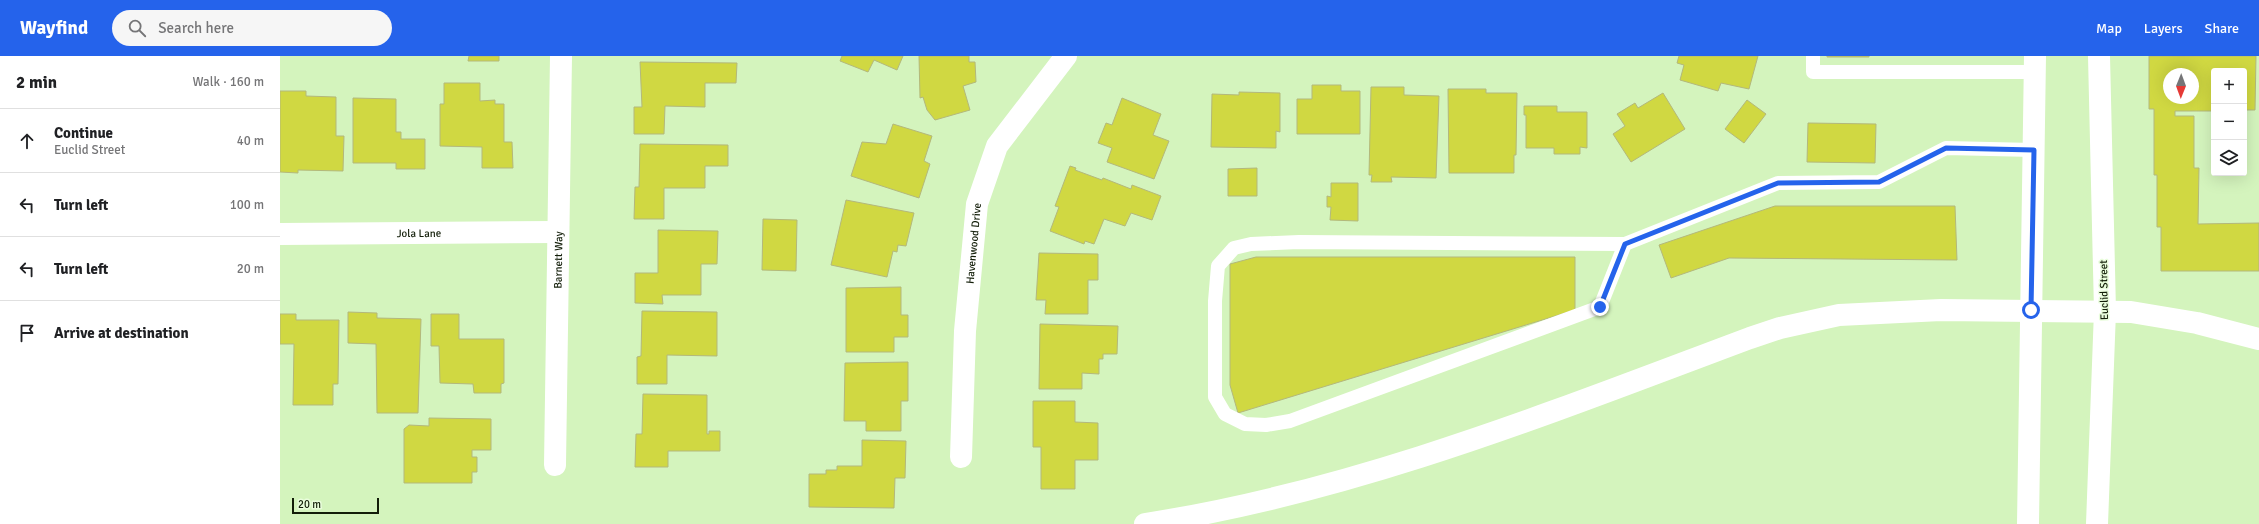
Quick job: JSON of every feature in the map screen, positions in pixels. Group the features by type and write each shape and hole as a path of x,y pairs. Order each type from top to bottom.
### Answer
{"main road":[{"name":"Barnett Way","path":"555,465 560,56"},
{"name":"Havenwood Drive","path":"961,457 965,331 977,204 997,146 1066,56"},
{"name":"Euclid Street","path":"2097,524 2105,311 2099,56"},
{"path":"2028,524 2035,64"},
{"name":"Jola Lane","path":"280,234 558,232"},
{"path":"1145,524 1262,500 1395,466 1750,338 1808,321 1870,312 2031,310 2131,312 2175,318 2220,328 2259,339"}],"lane":[{"path":"1813,56 1813,72 2035,64"},
{"path":"1625,244 1600,307 1290,421 1266,425 1245,424 1225,414 1216,397 1215,301 1218,266 1234,248 1251,244 1299,242 1625,244 1778,183 1879,182 1946,148 2034,150"}],"building":[{"path":"469,56 499,56 499,61 468,61"},
{"path":"842,56 903,56 897,70 874,60 868,72 840,61"},
{"path":"919,56 969,56 969,62 975,62 976,82 963,86 970,110 935,120 927,110 923,97 920,98"},
{"path":"1679,56 1758,56 1749,89 1721,83 1718,91 1680,80 1684,65 1677,63"},
{"path":"1869,56 1869,57 1827,57"},
{"path":"2149,56 2256,56 2255,110 2247,110 2247,68 2211,68 2211,111 2175,111 2175,116 2194,116 2194,168 2199,168 2198,224 2259,223 2259,271 2161,271 2161,227 2157,227 2157,175 2154,175 2154,109 2149,109"},
{"path":"640,62 737,63 736,83 705,83 705,107 665,106 664,134 634,134 634,107 642,107"},
{"path":"444,83 480,83 480,101 495,100 495,104 504,104 504,142 512,142 513,168 482,168 482,147 440,146 440,104 444,104"},
{"path":"1312,85 1341,85 1341,91 1360,91 1360,134 1297,134 1297,99 1312,99"},
{"path":"1371,87 1404,87 1404,95 1439,96 1436,178 1391,177 1392,182 1371,182 1372,175 1369,175"},
{"path":"1448,89 1486,89 1486,93 1517,93 1516,155 1514,155 1514,173 1449,173"},
{"path":"280,91 306,91 306,96 336,97 336,136 344,136 343,171 298,170 298,173 280,172"},
{"path":"1239,92 1280,93 1280,132 1276,131 1276,148 1211,147 1212,94 1239,95"},
{"path":"1663,93 1685,129 1631,162 1613,134 1625,126 1617,114 1635,103 1638,108"},
{"path":"353,98 396,99 396,132 401,132 401,139 425,139 425,169 396,169 396,163 353,163"},
{"path":"1122,98 1161,114 1153,135 1169,141 1154,179 1107,162 1112,148 1098,143 1106,123 1112,125"},
{"path":"1747,100 1766,114 1744,143 1725,129"},
{"path":"1524,106 1557,106 1557,112 1587,112 1587,148 1580,147 1580,154 1554,154 1554,148 1526,148 1526,115 1524,115"},
{"path":"1808,123 1876,124 1875,163 1807,162"},
{"path":"893,124 932,136 924,161 930,164 919,198 851,176 862,142 886,144"},
{"path":"640,144 728,145 728,166 705,166 705,188 664,188 664,219 634,219 635,187 639,187"},
{"path":"1070,166 1076,168 1075,170 1102,180 1103,178 1131,189 1132,185 1161,196 1152,220 1131,213 1125,226 1104,219 1094,244 1085,241 1084,244 1050,231 1059,207 1055,206"},
{"path":"1257,168 1257,196 1228,196 1228,169"},
{"path":"1331,183 1358,183 1358,221 1330,220 1331,207 1327,207 1327,196 1331,197"},
{"path":"846,200 914,213 906,246 898,245 897,252 893,251 887,277 831,265"},
{"path":"1775,206 1955,206 1957,260 1729,258 1671,278 1659,245"},
{"path":"763,219 797,220 796,271 762,270"},
{"path":"658,230 718,231 717,264 701,264 701,295 662,295 663,304 635,303 635,273 658,273"},
{"path":"1039,253 1098,254 1098,280 1088,280 1088,314 1045,314 1046,300 1036,300"},
{"path":"1256,257 1575,257 1575,310 1238,413 1230,385 1230,264"},
{"path":"901,287 901,315 908,315 908,337 894,337 894,352 846,352 846,288"},
{"path":"642,311 717,312 717,356 667,355 667,384 637,384 637,357 641,356"},
{"path":"348,312 377,313 377,318 421,319 418,413 377,413 376,344 348,343"},
{"path":"280,314 296,314 296,320 339,320 338,384 333,384 333,405 293,405 294,344 280,344"},
{"path":"431,314 459,314 459,339 504,339 504,383 501,384 501,393 474,393 473,384 440,383 439,346 431,346"},
{"path":"1040,324 1118,326 1117,354 1103,354 1103,359 1099,359 1099,374 1082,373 1082,389 1039,389"},
{"path":"908,362 908,401 901,401 901,431 866,431 866,421 844,421 845,363"},
{"path":"643,394 707,395 707,434 709,434 709,431 720,431 720,451 668,451 668,467 635,467 636,434 642,434"},
{"path":"1033,401 1075,401 1075,422 1098,423 1098,460 1075,460 1075,489 1041,489 1041,447 1033,447"},
{"path":"429,418 491,419 491,450 472,450 472,457 477,457 477,472 472,472 472,483 404,483 404,429 409,425 429,426"},
{"path":"862,440 906,441 905,478 895,478 894,508 809,507 809,474 826,474 826,470 837,470 837,466 862,466"}],"route":[{"path":"1600,307 1625,244 1778,183 1879,182 1946,148 2034,150 2031,310"}]}
